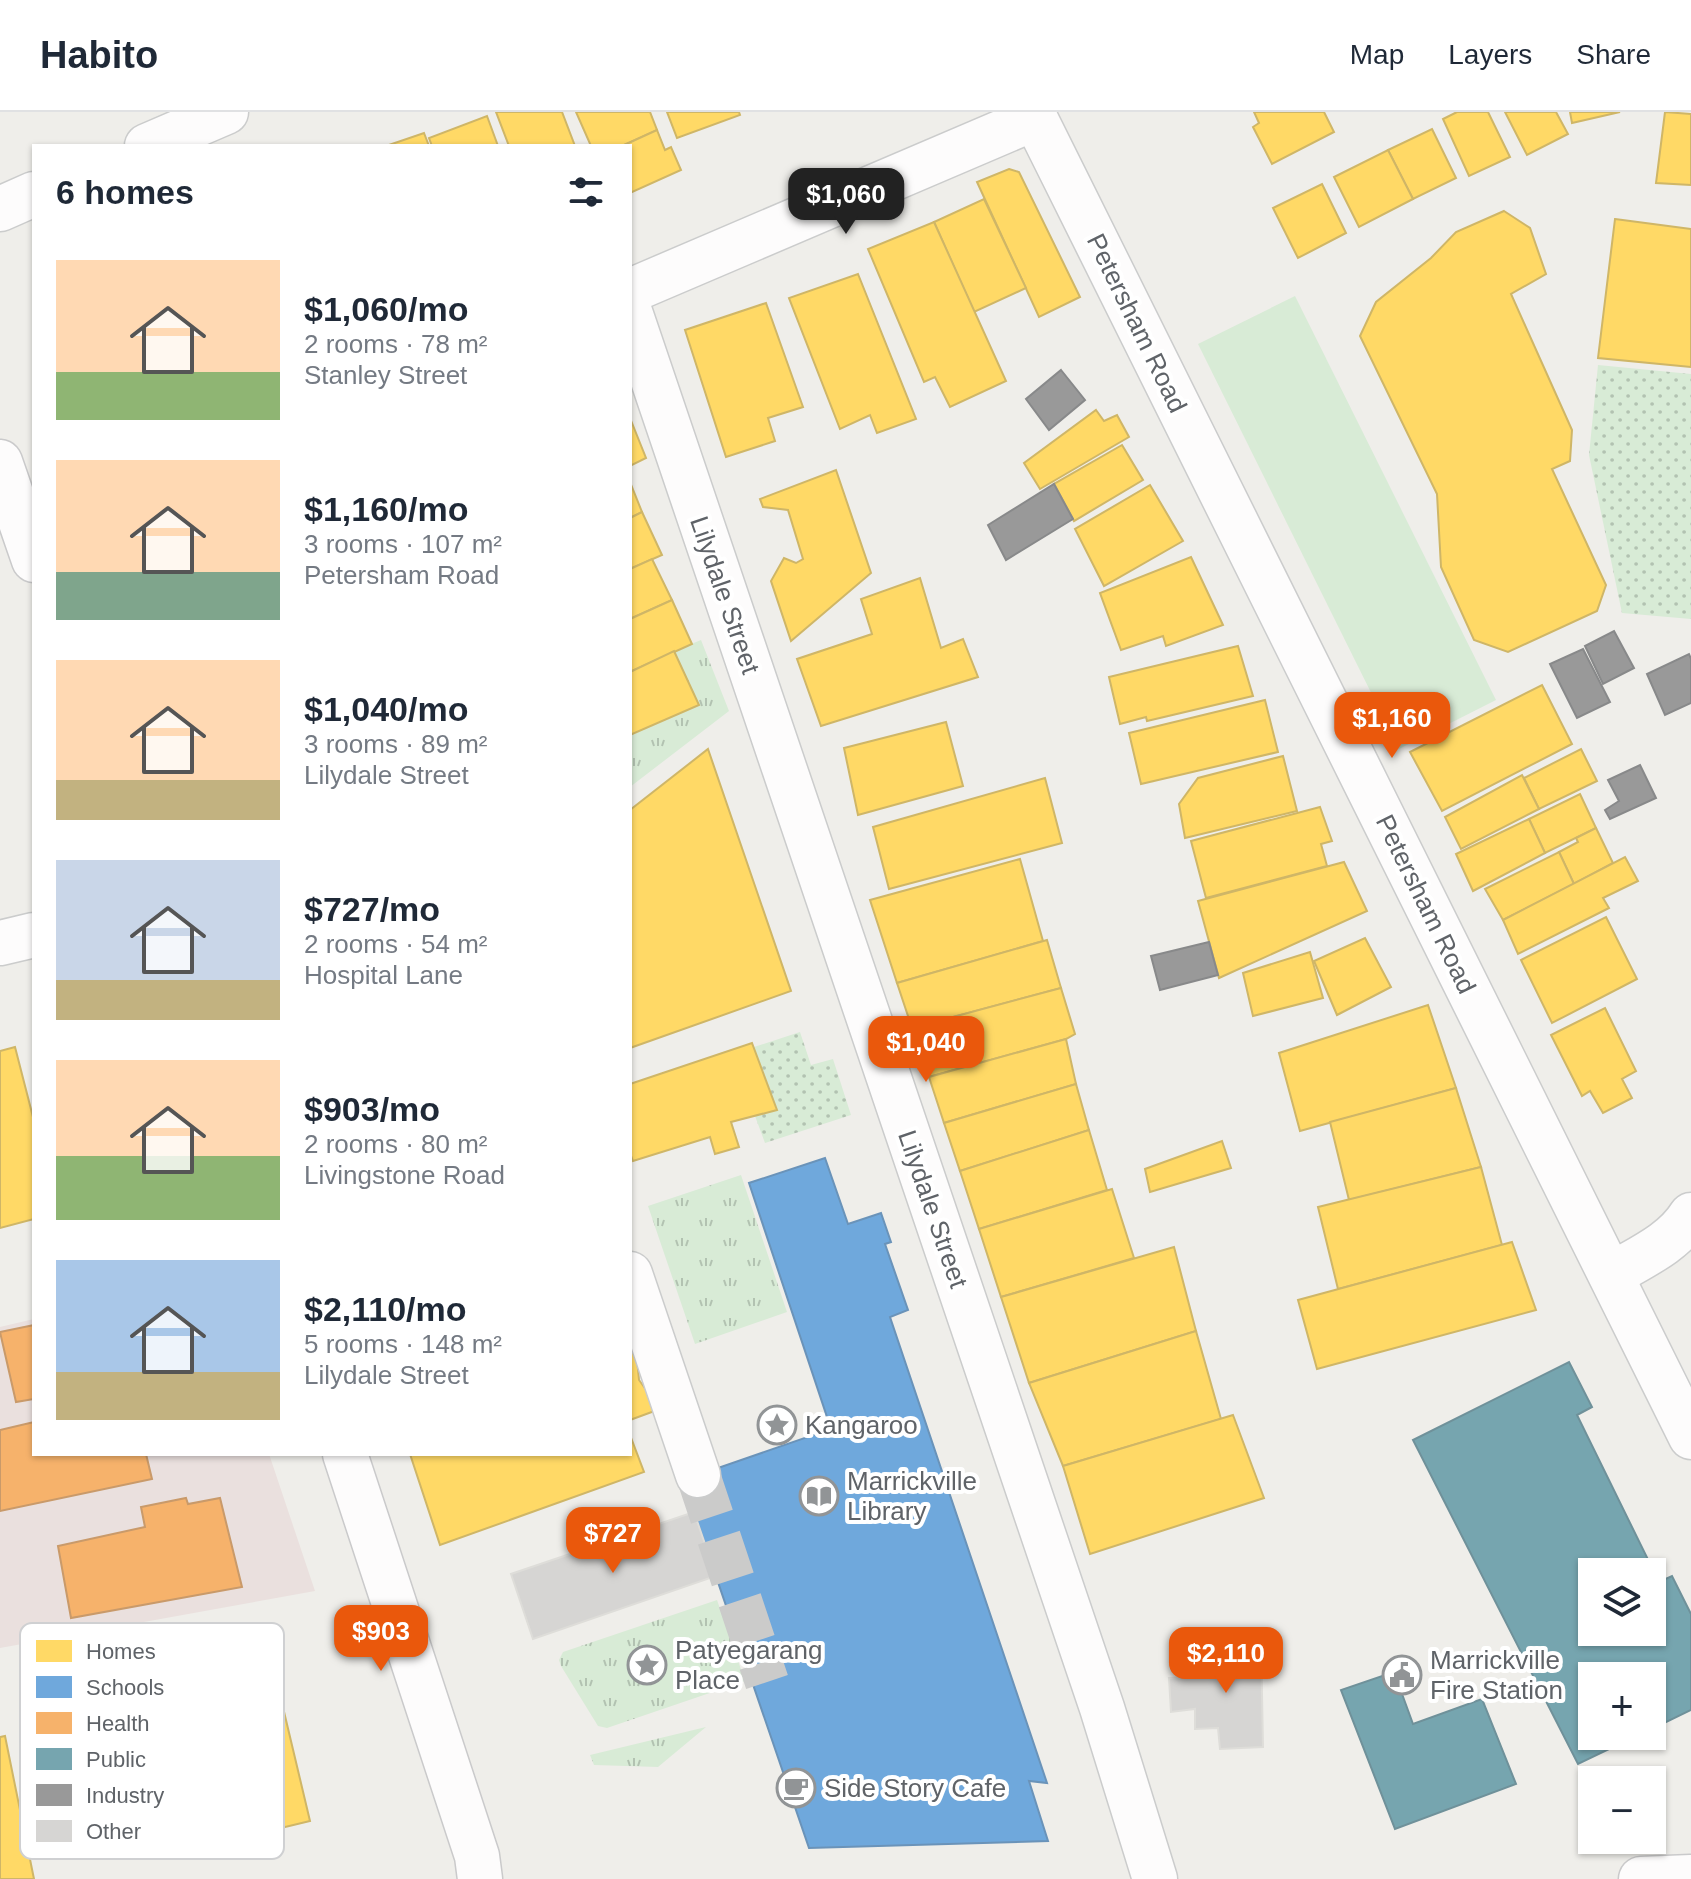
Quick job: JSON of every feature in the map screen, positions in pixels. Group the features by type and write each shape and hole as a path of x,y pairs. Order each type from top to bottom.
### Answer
{"street":[{"path":"152,144 226,112"},
{"path":"632,290 1034,115"},
{"name":"Petersham Road","path":"1034,115 1691,1437"},
{"path":"0,209 32,195"},
{"name":"Lilydale Street","path":"632,318 1097,1693 1155,1879"},
{"path":"0,462 32,548"},
{"path":"0,943 32,935"},
{"path":"1611,1275 1665,1243 1682,1229 1691,1215"},
{"path":"632,1280 698,1475"},
{"path":"346,1456 477,1856 480,1879"},
{"path":"1641,1879 1691,1877"}],"shaded area":[{"path":"32,1319 32,1456 270,1456 315,1591 138,1623 20,1623 20,1644 0,1648 0,1327"}],"green space":[{"path":"1295,296 1496,700 1399,749 1198,344"},
{"path":"1598,365 1691,374 1691,619 1622,613 1589,455"},
{"path":"701,640 729,711 632,785 632,734 699,705 674,651"},
{"path":"800,1032 811,1065 833,1059 851,1115 765,1143 755,1116 777,1109 754,1047"},
{"path":"741,1175 787,1312 695,1344 648,1206"},
{"path":"717,1600 745,1681 607,1728 598,1726 561,1666 559,1660 563,1652"},
{"path":"706,1727 658,1767 594,1765 590,1755"}],"building: Homes":[{"path":"496,112 562,112 574,144 508,144"},
{"path":"576,112 650,112 657,130 626,144 590,144"},
{"path":"667,112 739,112 740,115 677,138"},
{"path":"1254,112 1324,112 1334,132 1272,164 1253,127 1259,123"},
{"path":"1457,112 1488,112 1510,157 1469,176 1443,119"},
{"path":"1505,112 1556,112 1568,134 1527,155"},
{"path":"1570,112 1620,112 1572,123"},
{"path":"1665,112 1691,114 1691,185 1656,183"},
{"path":"487,116 497,144 431,144 429,138"},
{"path":"1432,129 1456,178 1413,199 1388,150"},
{"path":"657,130 665,150 671,147 681,170 632,192 632,144 626,144"},
{"path":"424,133 428,144 392,144"},
{"path":"1388,150 1413,199 1359,227 1334,177"},
{"path":"1009,169 1019,172 1080,297 1039,317 977,182"},
{"path":"1322,184 1346,233 1298,258 1273,208"},
{"path":"984,199 1026,288 974,312 934,222"},
{"path":"1504,211 1530,228 1546,274 1511,294 1572,430 1570,461 1552,469 1606,585 1597,611 1508,652 1474,640 1441,567 1437,494 1360,336 1376,302 1431,258 1456,232"},
{"path":"1615,219 1691,229 1691,367 1598,358"},
{"path":"934,222 1006,381 950,407 935,377 924,382 868,249"},
{"path":"858,274 916,419 877,433 870,415 840,429 789,298"},
{"path":"766,303 803,407 768,418 775,441 726,457 685,330"},
{"path":"1096,410 1104,421 1117,415 1129,437 1040,489 1024,463"},
{"path":"632,423 646,458 632,465"},
{"path":"1122,445 1143,480 1074,521 1054,484"},
{"path":"836,470 871,573 791,641 771,581 784,558 796,563 803,559 788,510 763,507 760,499"},
{"path":"1150,485 1183,541 1104,586 1075,529"},
{"path":"632,487 642,512 632,517"},
{"path":"642,512 662,555 632,568 632,517"},
{"path":"1191,557 1223,625 1166,646 1163,636 1121,650 1100,593"},
{"path":"652,559 672,600 632,618 632,568"},
{"path":"920,578 941,648 963,639 978,677 821,726 797,659 872,634 861,599"},
{"path":"672,600 692,644 632,671 632,618"},
{"path":"1238,646 1253,696 1147,721 1146,717 1120,724 1109,677"},
{"path":"674,651 699,705 632,734 632,671"},
{"path":"1542,685 1572,744 1442,811 1410,752"},
{"path":"1265,700 1278,752 1141,784 1129,733"},
{"path":"946,722 963,786 858,815 844,748"},
{"path":"708,749 791,991 632,1047 632,808"},
{"path":"1581,749 1597,781 1539,809 1524,778"},
{"path":"1283,756 1297,811 1185,838 1179,804 1198,778"},
{"path":"1522,775 1539,809 1461,849 1445,817"},
{"path":"1045,778 1062,843 889,889 873,827"},
{"path":"1580,794 1596,828 1545,853 1529,819"},
{"path":"1320,807 1332,841 1321,844 1327,866 1206,898 1191,841"},
{"path":"1529,819 1545,853 1473,891 1456,854"},
{"path":"1596,828 1613,863 1574,884 1559,852 1578,842 1576,838"},
{"path":"1559,852 1574,884 1503,920 1485,889"},
{"path":"1625,857 1638,881 1603,898 1609,908 1518,954 1503,920"},
{"path":"1020,859 1043,941 897,983 870,900"},
{"path":"1344,862 1367,911 1219,978 1198,901"},
{"path":"1606,917 1637,979 1552,1023 1521,960"},
{"path":"1365,938 1391,987 1337,1015 1314,961"},
{"path":"1047,940 1061,988 912,1028 897,983"},
{"path":"1310,952 1323,998 1253,1016 1243,973"},
{"path":"1061,988 1075,1034 929,1077 912,1028"},
{"path":"1428,1005 1456,1088 1300,1131 1279,1053"},
{"path":"1605,1008 1636,1071 1622,1079 1632,1098 1603,1113 1590,1091 1582,1096 1551,1035"},
{"path":"1066,1039 1076,1084 944,1123 929,1077"},
{"path":"752,1043 777,1110 731,1122 739,1147 715,1154 710,1137 633,1161 632,1083"},
{"path":"15,1047 32,1113 32,1220 0,1228 0,1051"},
{"path":"1076,1084 1089,1130 960,1171 944,1123"},
{"path":"1456,1088 1481,1167 1349,1200 1330,1122"},
{"path":"1089,1130 1107,1190 979,1229 960,1171"},
{"path":"1222,1141 1231,1168 1150,1192 1145,1169"},
{"path":"1481,1167 1502,1245 1338,1289 1318,1207"},
{"path":"1112,1189 1134,1258 1001,1297 979,1229"},
{"path":"1512,1242 1536,1310 1317,1369 1298,1300"},
{"path":"1174,1247 1196,1331 1029,1383 1001,1297"},
{"path":"1196,1331 1221,1419 1063,1466 1029,1383"},
{"path":"636,1348 639,1380 660,1409 632,1419 632,1349"},
{"path":"1233,1415 1264,1498 1090,1554 1063,1466"},
{"path":"632,1440 644,1472 440,1545 411,1456 632,1456"},
{"path":"284,1712 310,1821 284,1827"},
{"path":"5,1736 20,1810 20,1859 30,1859 34,1879 0,1879 0,1737"}],"building: Schools":[{"name":"Marrickville Library","path":"825,1158 848,1224 881,1213 891,1242 885,1244 908,1310 890,1317 1047,1783 1029,1781 1048,1841 809,1848 683,1480 831,1429 749,1183"}],"building: Health":[{"path":"32,1325 32,1399 16,1402 0,1332"},
{"path":"32,1422 32,1456 146,1456 152,1479 0,1511 0,1430"},
{"path":"186,1498 188,1504 220,1498 242,1587 71,1618 58,1546 145,1527 141,1507"}],"building: Public":[{"path":"1569,1362 1592,1407 1577,1415 1647,1558 1578,1558 1578,1646 1666,1646 1666,1579 1672,1576 1691,1614 1691,1710 1666,1722 1666,1662 1578,1662 1578,1750 1607,1750 1578,1764 1413,1440"},
{"path":"1394,1672 1413,1724 1482,1699 1516,1784 1395,1829 1341,1690"}],"building: Industry":[{"path":"1061,370 1085,400 1049,430 1026,399"},
{"path":"1054,484 1073,519 1006,560 988,525"},
{"path":"1614,631 1634,668 1603,684 1585,646"},
{"path":"1583,649 1610,702 1577,718 1550,664"},
{"path":"1689,654 1691,703 1665,715 1647,674"},
{"path":"1640,765 1656,798 1610,819 1605,810 1619,801 1608,780"},
{"path":"1209,942 1218,975 1160,990 1151,956"}],"building: Other":[{"path":"694,1512 716,1576 533,1639 511,1574"},
{"path":"1261,1641 1263,1747 1220,1749 1218,1728 1195,1729 1195,1709 1171,1712 1169,1678 1207,1676 1207,1644"}],"tunnel":[{"path":"698,1475 767,1682"}],"place":[{"name":"Kangaroo","path":"777,1425"},
{"name":"Marrickville Library","path":"819,1496"},
{"name":"Patyegarang Place","path":"647,1665"},
{"name":"Marrickville Fire Station","path":"1402,1675"},
{"name":"Side Story Cafe","path":"796,1788"}]}
